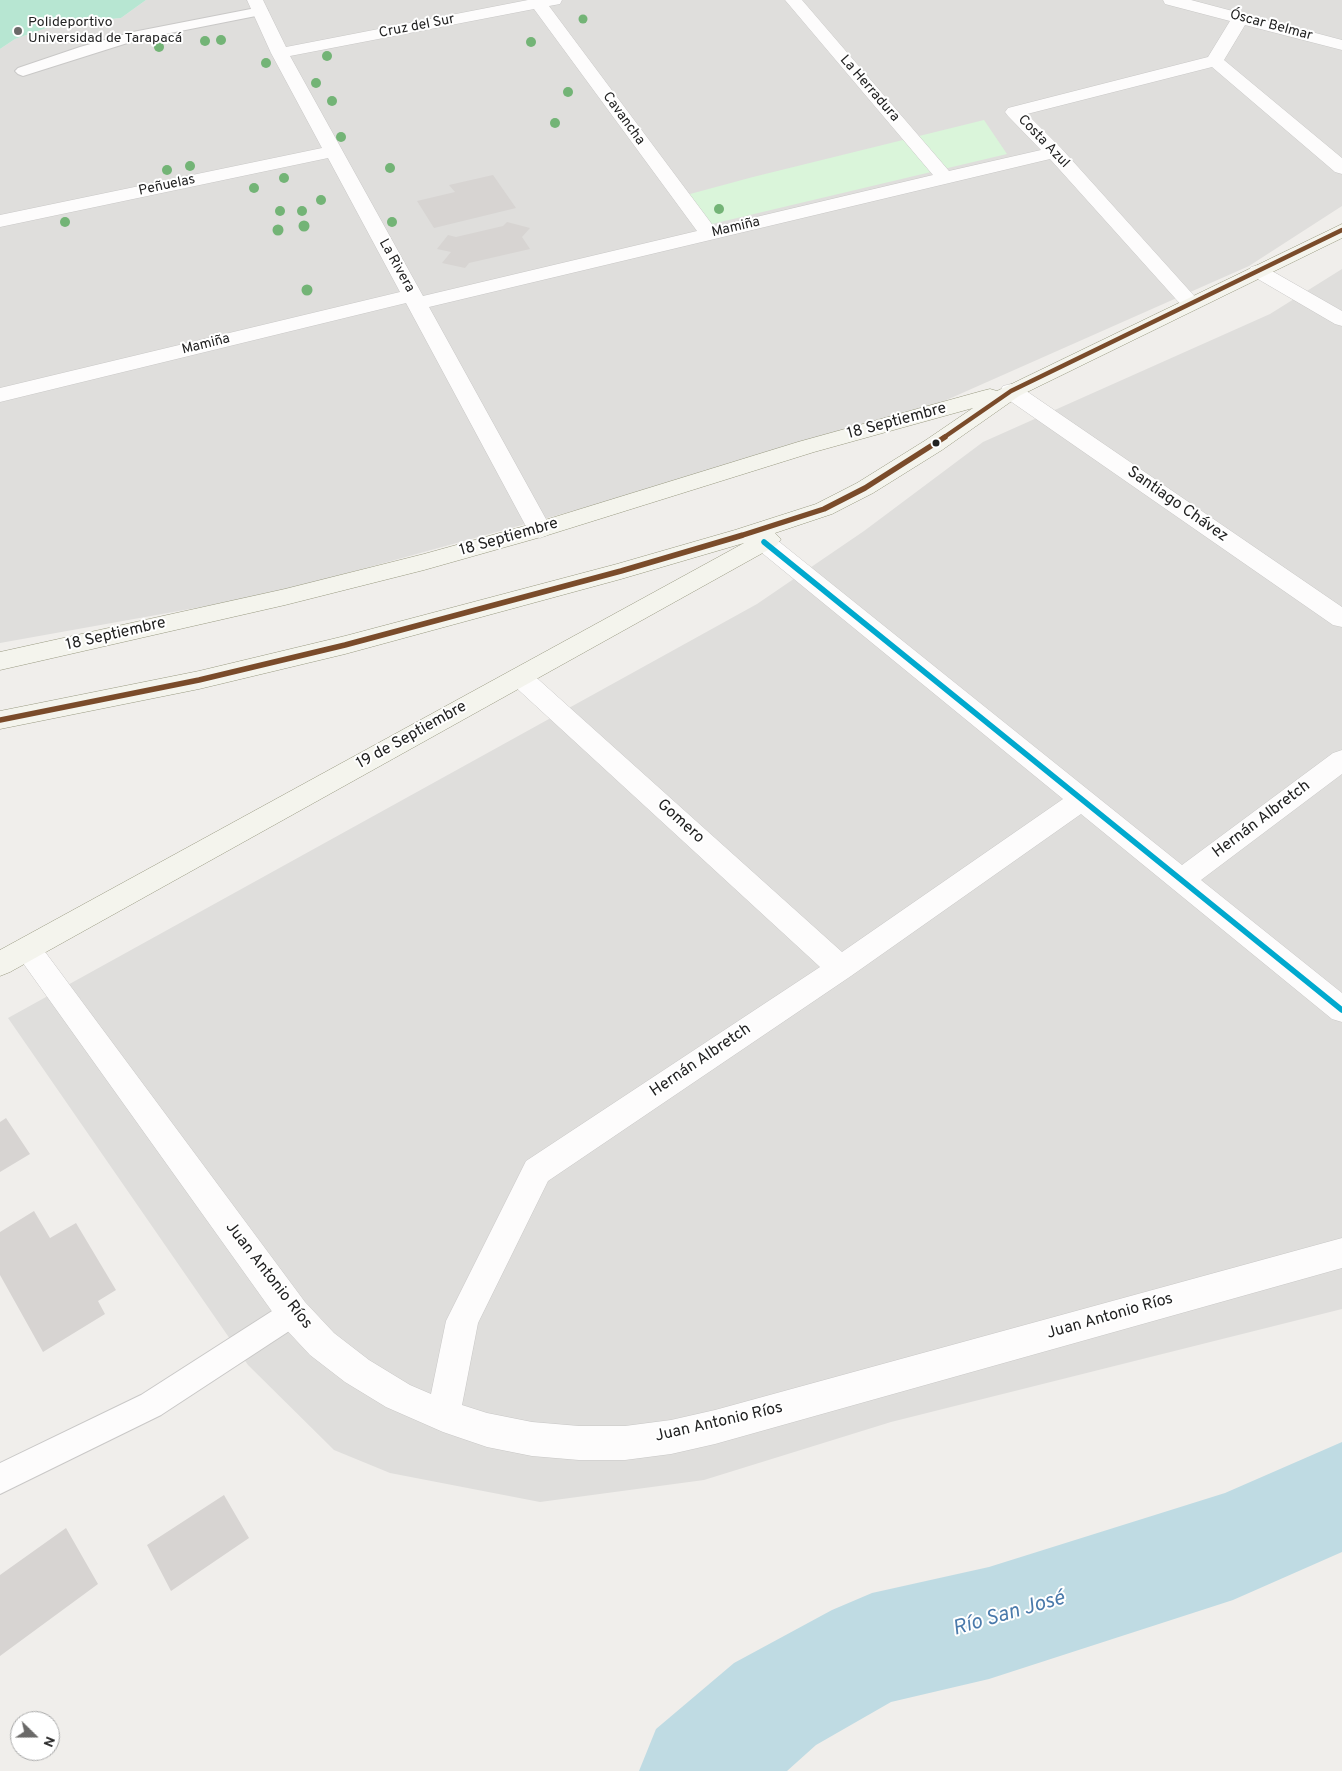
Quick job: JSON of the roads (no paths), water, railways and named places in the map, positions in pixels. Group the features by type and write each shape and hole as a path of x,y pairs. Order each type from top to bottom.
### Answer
{"main road":[{"path":"1011,391 1342,230"},
{"name":"18 Septiembre","path":"0,661 285,597 424,562 540,530 806,447 1011,391"},
{"name":"18 Septiembre","path":"0,720 199,680 345,646 621,570 743,535 824,509 865,488 934,444 1011,391"},
{"name":"19 de Septiembre","path":"0,964 824,509"}],"street":[{"name":"La Herradura","path":"793,0 945,178"},
{"name":"Óscar Belmar","path":"1171,0 1342,45"},
{"name":"Cruz del Sur","path":"280,53 546,2"},
{"name":"Cavancha","path":"546,2 709,234"},
{"name":"La Rivera","path":"258,5 280,53 540,530"},
{"path":"1240,18 1215,61 1342,168"},
{"name":"Costa Azul","path":"1190,303 1054,152 1014,112 1215,61"},
{"name":"Peñuelas","path":"0,221 334,151"},
{"name":"Mamiña","path":"0,395 415,299 709,234 1054,152"},
{"path":"1258,271 1342,320"},
{"name":"Santiago Chávez","path":"1011,391 1342,619"},
{"path":"764,542 1342,1010"},
{"name":"Gomero","path":"520,677 841,968"},
{"name":"Hernán Albretch","path":"1181,880 1342,760"},
{"name":"Hernán Albretch","path":"443,1416 462,1321 537,1171 841,968 1081,800"},
{"name":"Juan Antonio Ríos","path":"28,949 293,1313 322,1344 356,1371 398,1396 443,1416 487,1430 532,1439 579,1443 625,1442 671,1437 715,1427 1342,1253"}],"lane":[{"path":"23,71 85,50 138,35 258,5"},
{"path":"0,1479 151,1405 293,1313"}],"waterway":[{"name":"Río San José","path":"698,1771 775,1704 872,1650 989,1623 1233,1545 1342,1496"}],"place":[{"name":"Polideportivo Universidad de Tarapacá","path":"18,31"}]}
